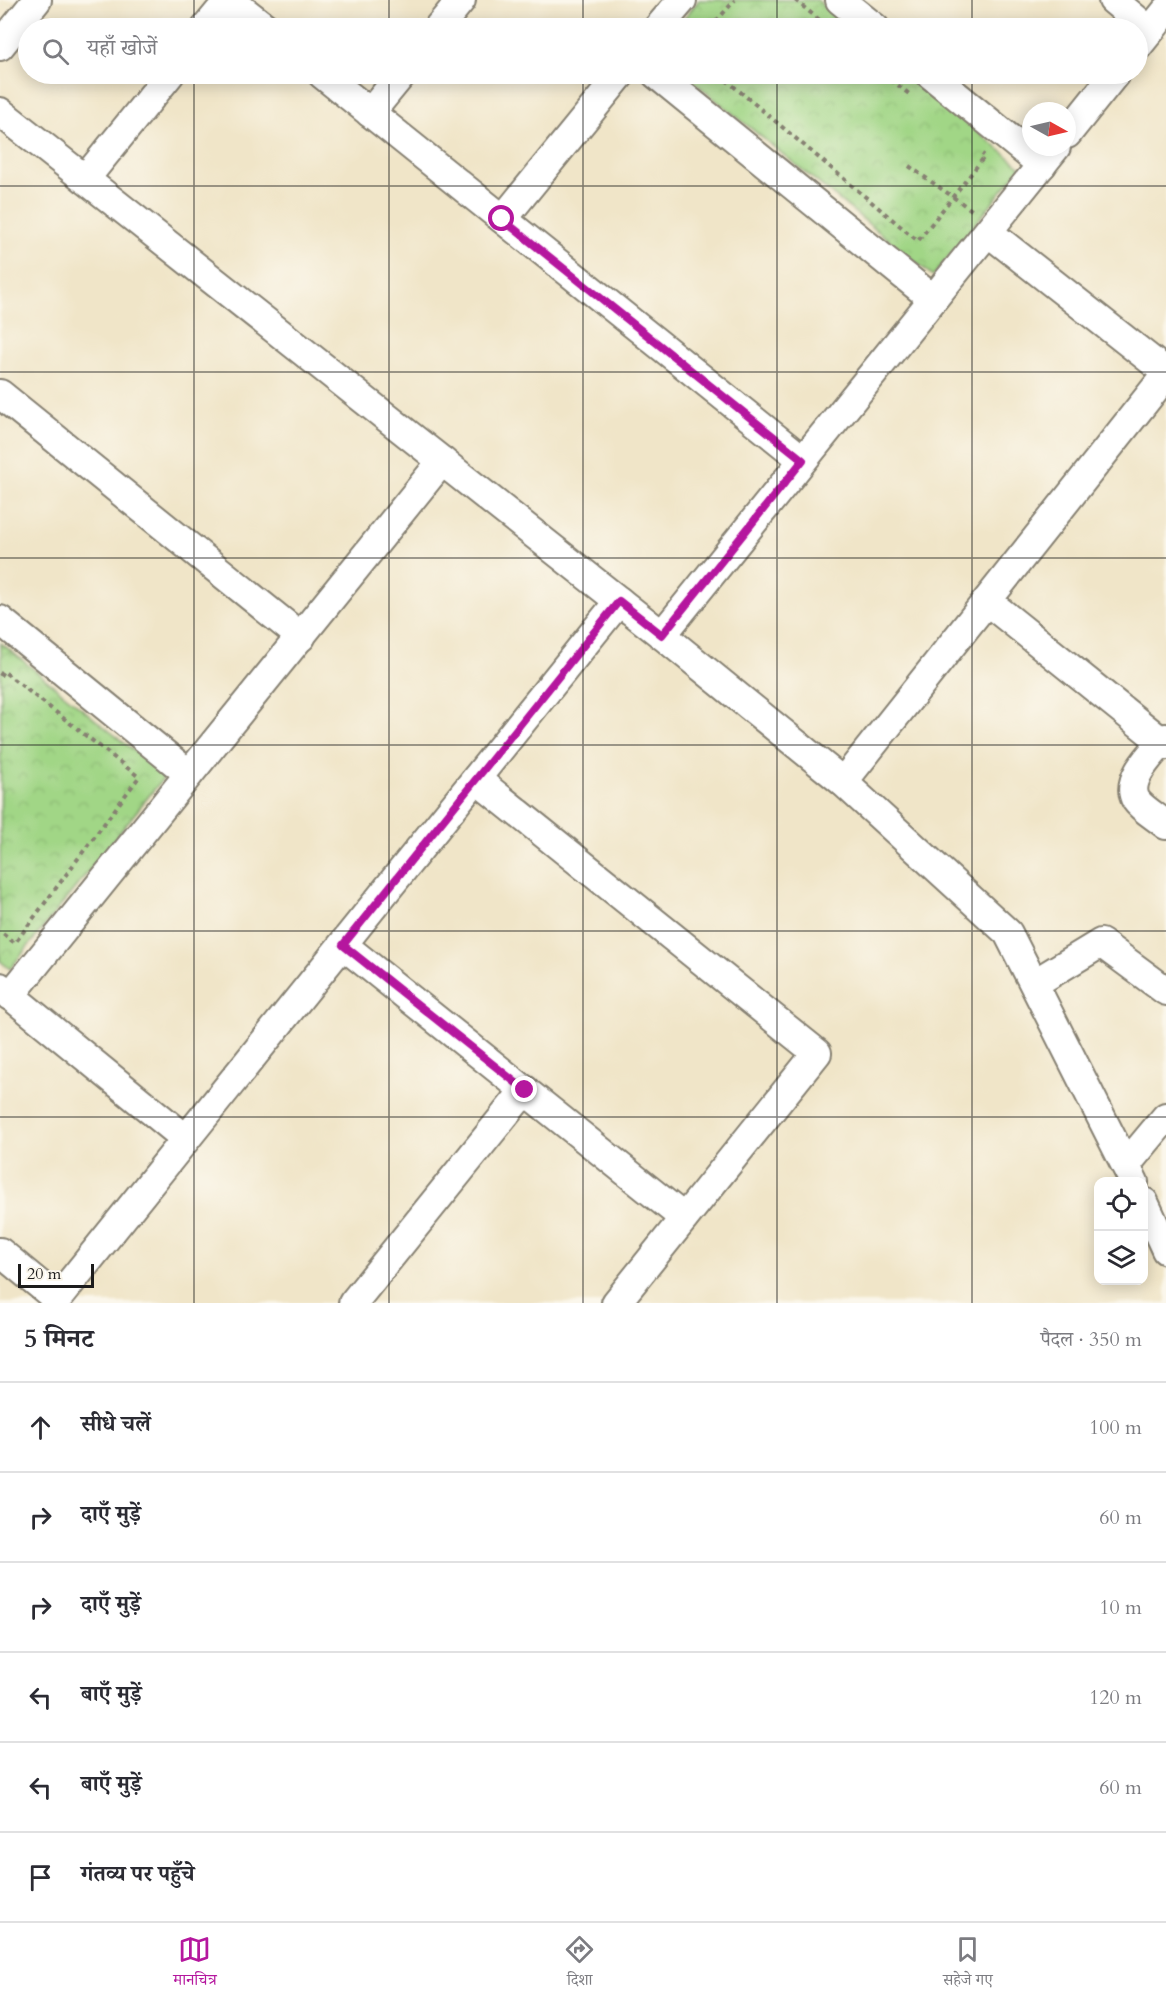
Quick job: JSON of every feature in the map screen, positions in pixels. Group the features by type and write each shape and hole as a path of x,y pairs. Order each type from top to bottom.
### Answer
{"street":[{"path":"23,18 38,0"},
{"path":"215,18 230,0 253,18"},
{"path":"446,18 460,0"},
{"path":"667,18 682,0"},
{"path":"840,0 862,18"},
{"path":"1113,0 1137,18"},
{"path":"0,46 18,24"},
{"path":"85,179 162,84"},
{"path":"335,84 803,460"},
{"path":"370,112 394,84"},
{"path":"502,219 613,84"},
{"path":"668,84 933,299"},
{"path":"945,84 1022,137"},
{"path":"1076,123 1107,84"},
{"path":"0,112 662,635 843,782 1008,933 1130,1173"},
{"path":"662,635 1049,156"},
{"path":"843,782 1166,373 990,229"},
{"path":"0,394 301,637"},
{"path":"186,1139 5,992 189,774 442,461"},
{"path":"0,1252 55,1301 619,601"},
{"path":"987,601 1165,742 1137,774 1133,785 1136,800 1166,825"},
{"path":"0,620 189,774"},
{"path":"476,779 817,1053 616,1303"},
{"path":"1035,983 1101,942 1166,991"},
{"path":"343,945 684,1218"},
{"path":"353,1303 525,1090"},
{"path":"1130,1173 1166,1117"},
{"path":"1148,1212 1166,1250"}],"path":[{"path":"719,18 735,0"},
{"path":"795,0 818,18"},
{"path":"731,84 918,241 985,156"},
{"path":"909,166 953,196 990,229"},
{"path":"0,676 3,671 139,777 15,943 0,932"}],"green space":[{"path":"699,0 817,0 840,18 684,18"},
{"path":"696,84 919,84 1021,167 933,276"},
{"path":"1,643 165,776 10,969 0,961"}],"route":[{"path":"502,219 803,460 662,635 619,601 343,945 525,1090"}]}
